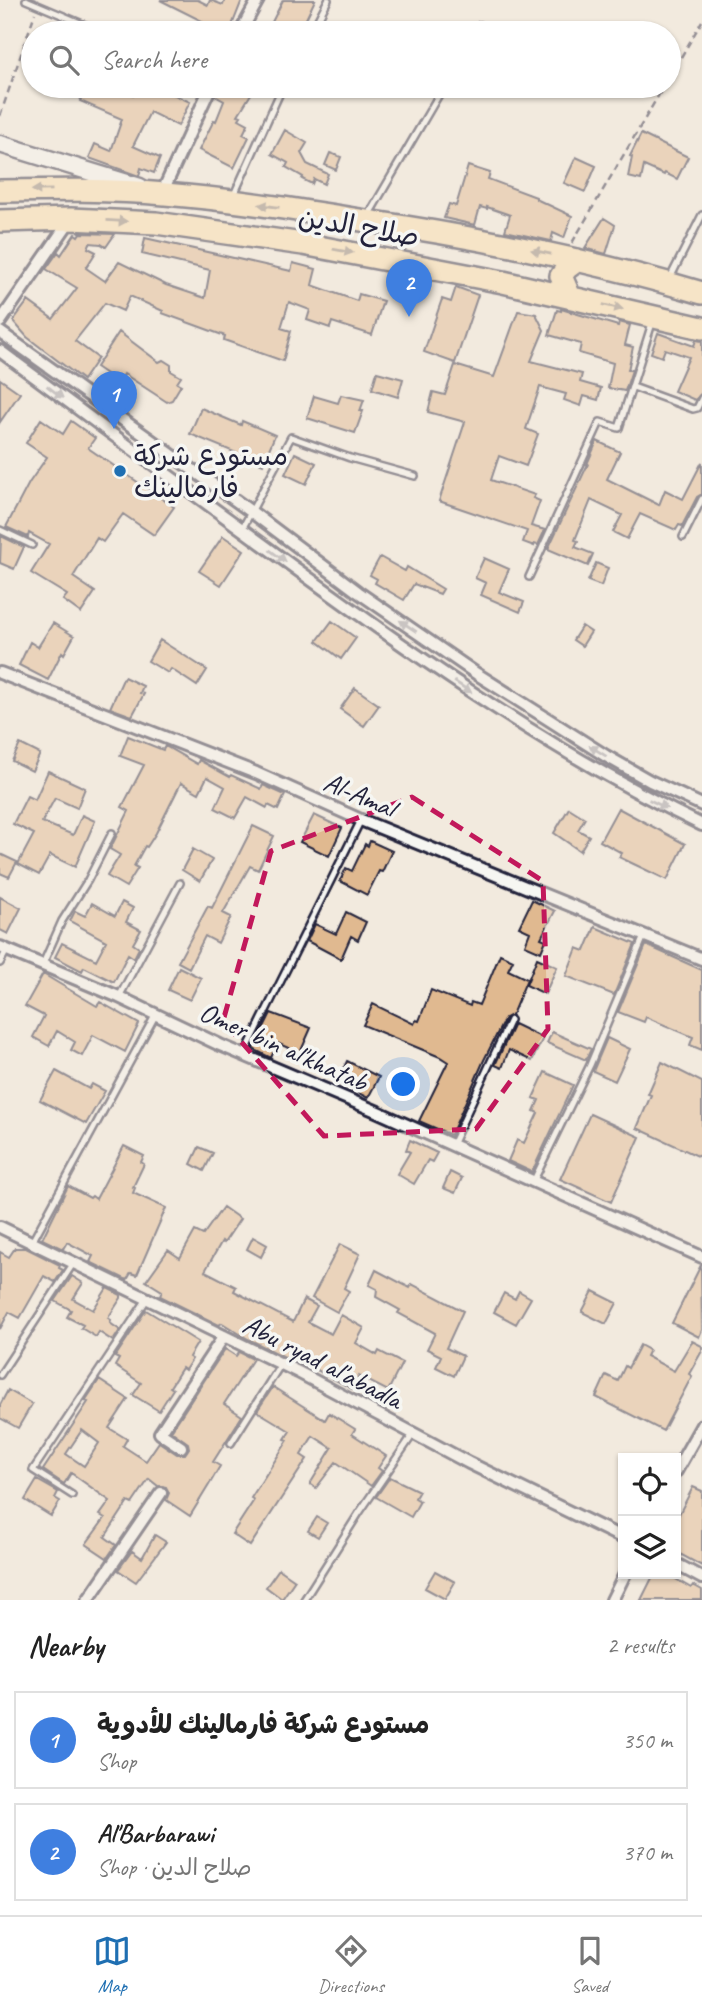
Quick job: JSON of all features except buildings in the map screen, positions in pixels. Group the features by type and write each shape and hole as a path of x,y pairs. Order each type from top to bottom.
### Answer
{"highway":[{"name":"صلاح الدين","path":"0,191 162,193 232,200 445,232 571,258 702,293"},
{"name":"صلاح الدين","path":"0,221 71,219 156,223 303,244 446,270 702,328"},
{"path":"570,297 561,276 571,258"}],"main road":[{"path":"0,144 162,193"}],"street":[{"path":"247,21 258,0"},
{"path":"162,193 206,98"},
{"path":"0,322 71,219"},
{"path":"0,332 253,513 358,592 477,674 606,756 702,805"},
{"path":"0,351 242,530 445,675 541,737 645,797 702,825"},
{"name":"Al-Amal","path":"0,673 256,773 361,820 702,959"},
{"name":"Omer bin al'khatab","path":"4,948 702,1257"},
{"name":"Abu ryad al'abadla","path":"0,1227 281,1364 468,1463 618,1536"},
{"path":"181,1447 160,1433 224,1336"},
{"path":"681,1462 702,1425"},
{"path":"88,1600 161,1493"},
{"path":"681,1567 702,1578"},
{"path":"612,1600 622,1579"}],"lane":[{"path":"26,0 76,21"},
{"path":"317,21 328,0"},
{"path":"232,200 278,98"},
{"path":"366,220 437,98"},
{"path":"668,283 702,215"},
{"path":"529,578 600,422 619,428 654,317"},
{"path":"633,387 693,408 697,408 702,398"},
{"path":"242,530 290,437 350,458 415,476"},
{"path":"683,537 702,499"},
{"path":"0,530 32,545"},
{"path":"244,1055 361,820"},
{"path":"42,966 62,921 88,880 112,833"},
{"path":"119,997 180,883"},
{"path":"533,1182 590,1065 644,936"},
{"path":"0,963 4,948"},
{"path":"32,1242 156,1014"},
{"path":"452,1145 510,1020"},
{"path":"0,1375 73,1264"},
{"path":"72,1495 33,1470 148,1299"},
{"path":"231,1443 281,1364"},
{"path":"304,1600 414,1433"}],"path":[{"path":"33,21 38,5"},
{"path":"681,57 702,20"},
{"path":"0,116 21,55"},
{"path":"571,258 658,98"}],"highlighted area":[{"path":"412,797 543,881 548,1029 476,1129 324,1136 223,1021 271,851"}],"place":[{"name":"Al'Barbarawi","path":"409,317"},
{"name":"مستودع شركة فارمالينك للأدوية","path":"114,429"},
{"name":"مستودع شركة فارمالينك","path":"120,471"}]}
